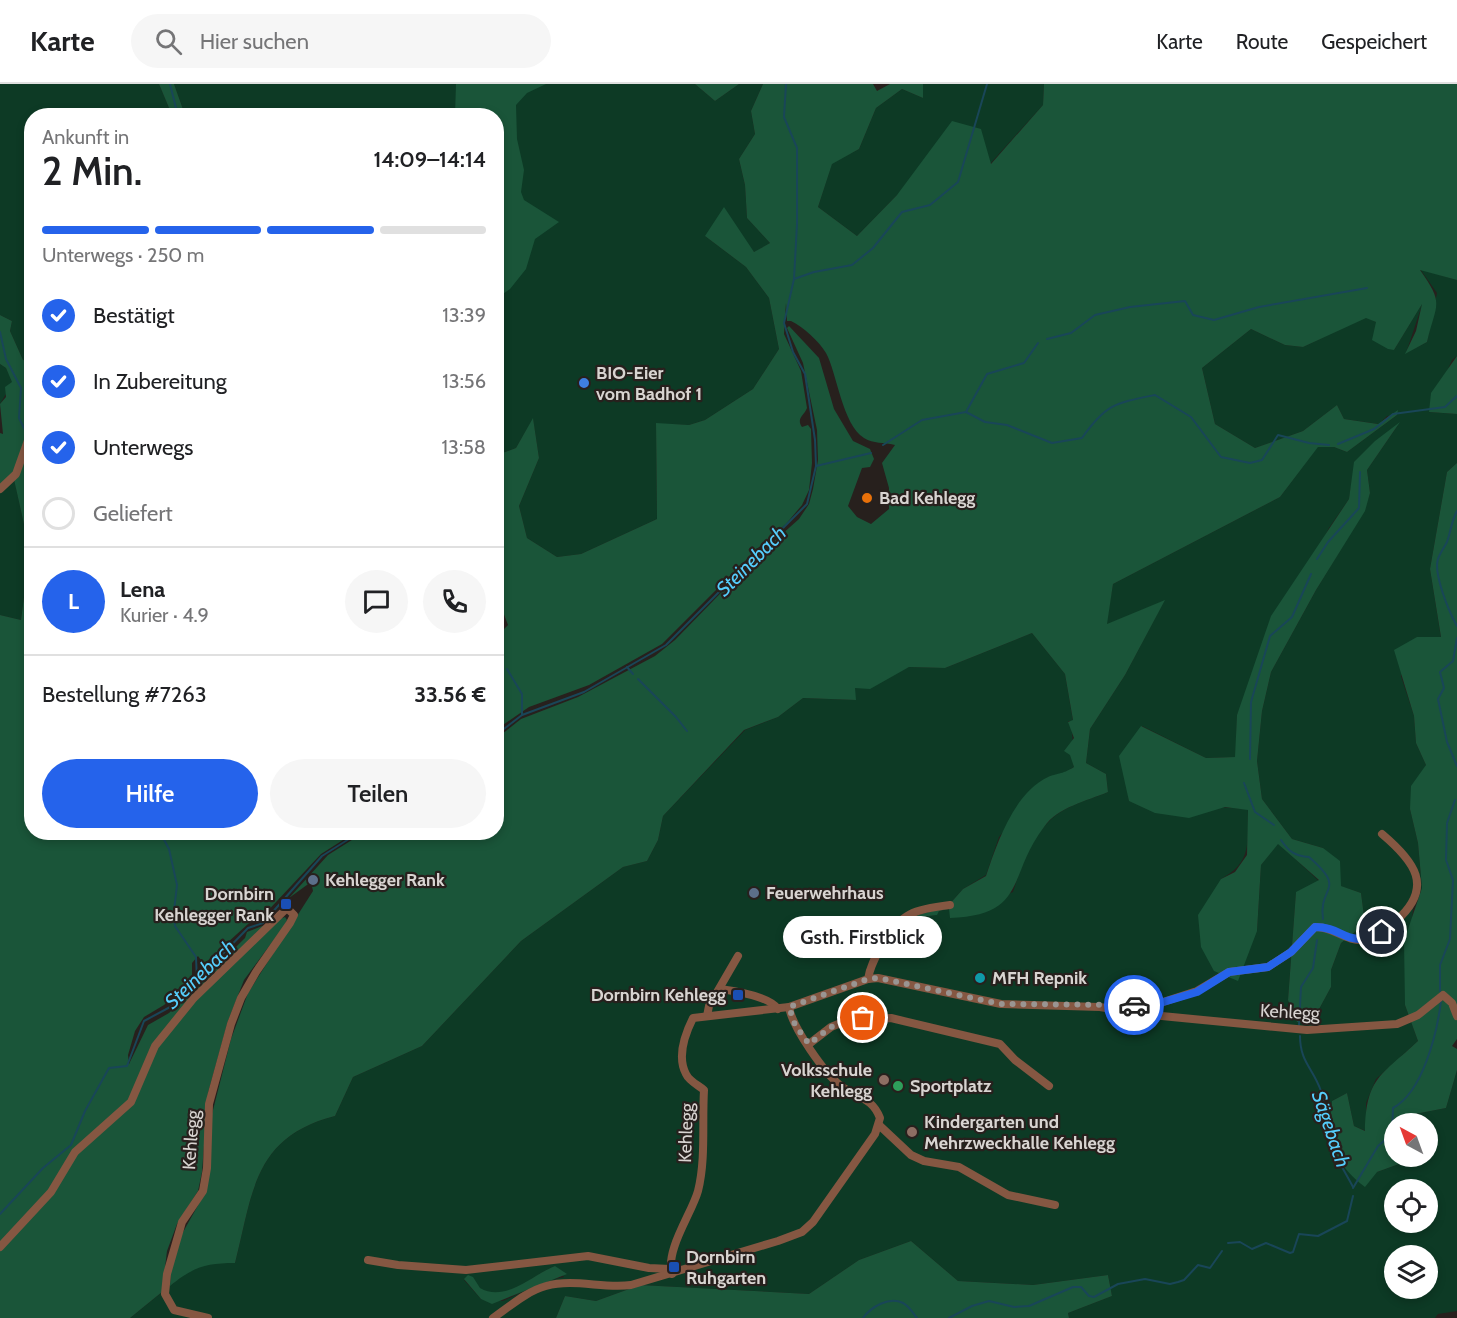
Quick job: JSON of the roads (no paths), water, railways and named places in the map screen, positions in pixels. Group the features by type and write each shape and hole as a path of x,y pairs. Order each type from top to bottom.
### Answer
{"street":[{"path":"0,489 16,474 24,447"},
{"name":"Kehlegg","path":"671,1272 679,1233 698,1192 703,1146 704,1090 686,1075 682,1047 693,1018 739,1015 789,1007 868,979 889,979 1001,1004 1100,1007 1160,1003 1197,992 1229,972 1268,967 1291,952 1315,927 1356,940 1367,940 1382,932 1412,906 1417,894 1417,879 1413,863 1382,834"},
{"path":"868,979 870,968 892,926 906,915 928,907 950,905"},
{"name":"Kehlegg","path":"0,1247 51,1191 75,1152 131,1102 154,1047 193,999 287,908 294,915 256,972 241,998 231,1024 209,1104 207,1168 202,1191 182,1222 167,1274 165,1294 174,1310 208,1318"},
{"name":"Kehlegg","path":"707,1016 708,1006 738,956"},
{"path":"720,989 746,993 774,1004 778,1009"},
{"name":"Kehlegg","path":"1100,1007 1141,1014 1271,1028 1332,1030 1397,1024 1418,1015 1443,995 1452,1003 1457,1016"},
{"path":"493,1318 544,1286 565,1283 619,1287 778,1241 808,1227 819,1216 879,1125 880,1118 872,1102 841,1086 795,1025 789,1007"},
{"path":"809,1044 831,1027 849,1020 891,1018 1000,1044 1015,1060 1049,1086"},
{"path":"879,1125 907,1153 917,1158 959,1167 1008,1195 1055,1205"},
{"path":"368,1260 466,1270 588,1256 671,1272"}],"waterway":[{"path":"170,84 176,108"},
{"name":"Steinebach","path":"504,729 522,715 584,692 666,645 807,504 816,466 815,440 805,374 793,352 784,323 794,279 797,224 797,148 784,117 786,84"},
{"name":"Steinebach","path":"794,279 814,272 852,265 873,248 902,212 930,205 958,182 987,84"},
{"path":"1047,339 1071,333 1095,315 1130,307 1185,301 1193,315 1214,320 1259,307 1367,288"},
{"path":"0,332 6,359 21,388 19,418 24,428"},
{"path":"883,445 922,420 966,412 987,374 1024,363 1038,343"},
{"path":"966,412 985,422 1007,425 1052,443 1082,438 1098,418 1112,407 1130,400 1155,395 1191,417 1221,457 1250,463 1262,460 1278,435 1309,443 1329,445"},
{"path":"1338,444 1374,429 1393,414 1445,407 1457,396"},
{"path":"816,466 871,453"},
{"name":"Sägebach","path":"1317,559 1328,542 1359,508 1360,472"},
{"path":"1457,511 1437,565 1443,593 1457,626"},
{"name":"Sägebach","path":"1250,759 1251,702 1270,636 1292,617 1311,574"},
{"path":"1457,638 1453,661 1440,672 1444,688 1438,699 1447,742 1457,766"},
{"path":"627,667 633,674"},
{"path":"507,669 522,694 522,715"},
{"path":"638,679 687,731"},
{"name":"Sägebach","path":"1244,783 1255,812 1274,825"},
{"path":"1440,991 1440,965 1450,939 1453,880 1446,860 1447,823 1455,800"},
{"path":"164,840 169,849 177,885 175,926 196,957 197,981"},
{"name":"Steinebach","path":"0,1214 43,1168 71,1145 85,1111 109,1068 127,1066 144,1021 172,1006 248,928 263,923 322,856 347,840"},
{"name":"Sägebach","path":"1281,840 1293,853 1309,857 1327,876 1329,888 1324,900 1323,919"},
{"name":"Sägebach","path":"1299,1025 1301,987 1313,968 1317,940"},
{"path":"1353,1188 1378,1146 1392,1134 1393,1108 1404,1100 1420,1076 1432,1045 1441,1001"},
{"name":"Sägebach","path":"1300,1036 1302,1052 1323,1097 1333,1147 1353,1187"},
{"path":"1228,1243 1240,1242 1252,1249 1266,1243 1290,1253 1293,1252 1299,1234 1318,1236 1347,1221 1353,1196"},
{"path":"949,1318 972,1306 989,1301 1014,1307 1029,1306 1073,1287 1081,1287 1089,1296 1094,1297 1118,1284 1145,1279 1170,1284 1184,1280 1198,1265 1210,1268 1222,1251"},
{"path":"863,1318 875,1307 892,1301 905,1304 917,1318"}],"place":[{"name":"BIO-Eier vom Badhof 1","path":"584,383"},
{"name":"Bad Kehlegg","path":"867,498"},
{"name":"Kehlegger Rank","path":"313,880"},
{"name":"Feuerwehrhaus","path":"754,893"},
{"name":"Dornbirn Kehlegger Rank","path":"286,904"},
{"name":"MFH Repnik","path":"980,978"},
{"name":"Dornbirn Kehlegg","path":"738,995"},
{"name":"Gsth. Firstblick","path":"863,1018"},
{"name":"Volksschule Kehlegg","path":"884,1080"},
{"name":"Sportplatz","path":"898,1086"},
{"name":"Kindergarten und Mehrzweckhalle Kehlegg","path":"912,1132"},
{"name":"Dornbirn Ruhgarten","path":"674,1267"}]}
